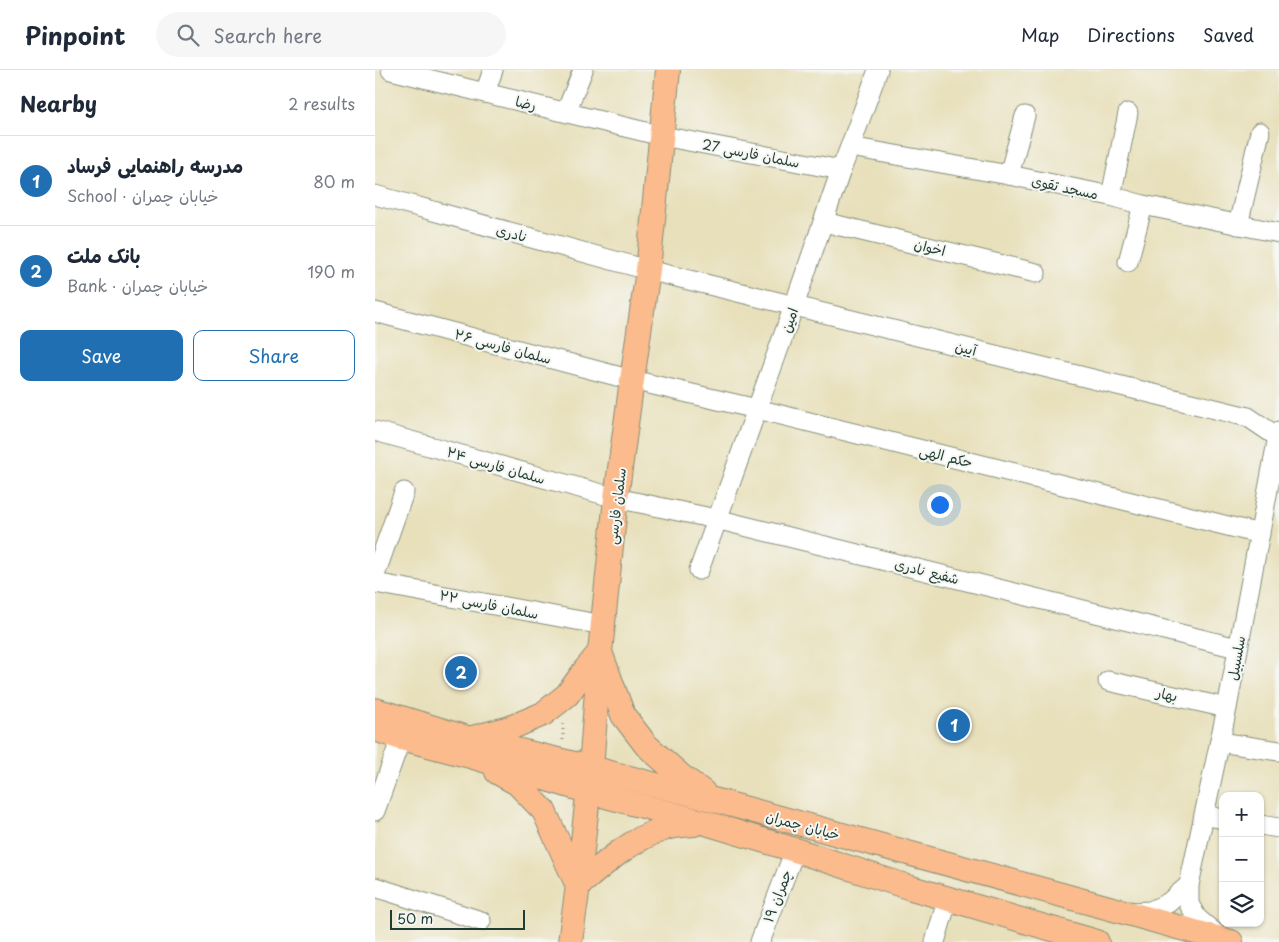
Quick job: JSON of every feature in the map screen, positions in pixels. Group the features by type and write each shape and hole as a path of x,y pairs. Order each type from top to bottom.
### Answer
{"main road":[{"name":"سلمان فارسی","path":"570,942 591,768 600,652 616,498 648,270 668,70"},
{"path":"600,652 567,695 543,714 470,747 517,783 544,810 578,886 629,845 664,828 706,823"},
{"path":"600,652 623,714 646,745 681,776 714,800"},
{"name":"خیابان چمران","path":"375,710 587,791 706,823 908,887 1097,942"},
{"name":"خیابان چمران","path":"375,729 401,738 470,747 591,768 1227,941"},
{"path":"795,850 804,825"}],"street":[{"name":"رضا","path":"391,70 662,136"},
{"path":"485,93 493,70"},
{"path":"566,112 583,70"},
{"name":"امین","path":"699,570 878,70"},
{"path":"1111,196 1128,113"},
{"path":"1009,175 1025,116"},
{"path":"1238,225 1260,132"},
{"name":"سلمان فارسی 27","path":"662,136 841,170"},
{"name":"مسجد تقوی","path":"850,147 1009,175 1279,233"},
{"name":"نادری","path":"375,195 648,270"},
{"path":"1128,262 1143,205"},
{"name":"اخوان","path":"824,222 1036,273"},
{"name":"آیین","path":"648,270 1248,417 1279,436"},
{"name":"سلمان فارسی ۲۶","path":"375,312 632,380"},
{"name":"حکم الهی","path":"632,380 757,408 1260,534"},
{"name":"سلمان فارسی ۲۴","path":"375,431 616,498"},
{"name":"سلسبیل","path":"1227,941 1197,918 1189,904 1189,885 1227,708 1279,436"},
{"path":"375,575 404,492"},
{"name":"شفیع نادری","path":"616,498 717,519 1237,648"},
{"name":"سلمان فارسی ۲۲","path":"375,583 603,625"},
{"name":"بهار","path":"1108,681 1227,708"},
{"path":"375,812 401,738"},
{"path":"1220,742 1279,751"},
{"path":"1204,815 1219,817"},
{"path":"1264,826 1279,828"},
{"name":"چمران ۱۹","path":"760,942 795,850"},
{"path":"1124,912 1150,911 1168,903 1189,885"},
{"path":"375,887 481,921"},
{"path":"935,942 949,898"}],"place":[{"name":"بانک ملت","path":"461,672"},
{"name":"مدرسه راهنمایی فرساد","path":"954,725"}]}
